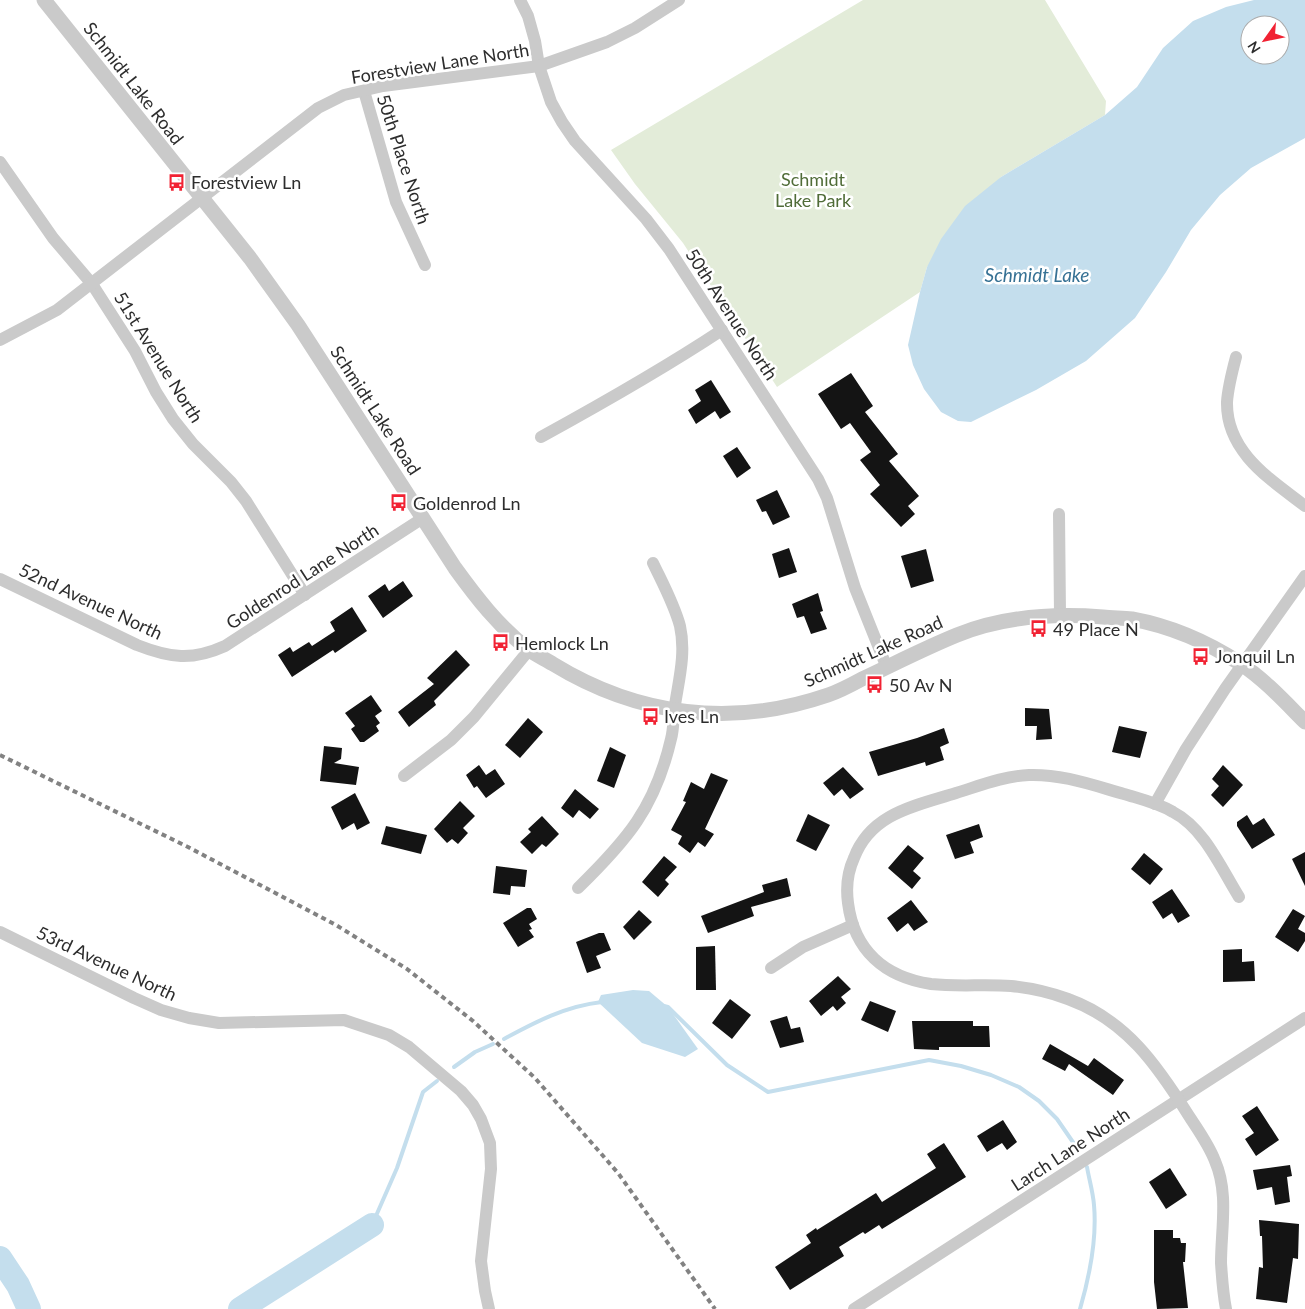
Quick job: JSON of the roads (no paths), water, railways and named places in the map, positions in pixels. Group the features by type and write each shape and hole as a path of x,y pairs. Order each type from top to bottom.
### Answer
{"street":[{"name":"Schmidt Lake Road","path":"44,0 250,258 298,325 476,596 503,627 529,650 576,678 613,695 654,707 698,713 741,713 785,707 829,695 924,649 960,634 1016,619 1060,615 1131,619 1164,628 1212,647 1243,665 1305,722"},
{"name":"50th Avenue North","path":"520,0 531,24 539,66 551,102 562,122 575,141 646,218 669,249 818,479 827,498 855,588 887,668"},
{"name":"Forestview Lane North","path":"0,340 57,310 318,108 344,95 383,86 539,66 607,42 635,28 679,0"},
{"name":"50th Place North","path":"364,91 396,202 425,265"},
{"name":"51st Avenue North","path":"0,162 53,238 92,284 135,351 156,392 173,419 192,444 231,482 246,501 304,595"},
{"path":"541,437 666,367 722,330"},
{"path":"1236,357 1227,403 1229,422 1236,440 1247,457 1261,471 1305,506"},
{"path":"1059,514 1060,615"},
{"name":"Goldenrod Lane North","path":"225,646 423,518"},
{"path":"578,888 609,858 634,828 651,799 664,768 672,737 683,648 674,608 653,564"},
{"path":"1155,804 1186,749 1305,576"},
{"name":"52nd Avenue North","path":"0,579 154,652 186,656 208,654 225,646"},
{"path":"404,776 451,740 474,717 529,650"},
{"path":"1226,1309 1221,1263 1224,1207 1222,1183 1216,1161 1179,1100 1142,1049 1121,1028 1094,1011 1069,999 1039,990 1011,986 934,984 913,980 893,973 872,958 858,939 852,925 847,901 847,883 859,843 873,828 890,816 913,806 1004,778 1027,775 1072,779 1155,804 1175,812 1191,825 1204,841 1239,897"},
{"path":"771,968 803,946 852,925"},
{"name":"53rd Avenue North","path":"0,932 134,998 161,1010 189,1018 219,1023 344,1020 389,1035 409,1047 462,1092 473,1105 481,1119 490,1143 491,1169 481,1261 485,1291 490,1309"},
{"name":"Larch Lane North","path":"854,1309 1305,1018"}],"water":[{"name":"Schmidt Lake","path":"1254,0 1305,0 1305,138 1251,168 1220,195 1191,230 1135,318 1086,361 1036,390 971,422 958,421 941,412 924,389 913,365 908,345 927,267 941,239 965,206 1001,177 1105,115 1137,87 1163,48 1193,21 1226,7"},
{"path":"633,990 649,991 668,1007 698,1049 685,1057 642,1043 598,1002 601,995"}],"waterway":[{"path":"504,1039 563,1011 602,1002"},
{"path":"664,1006 668,1007 727,1065 768,1092 929,1060 961,1066 991,1075 1019,1087 1039,1101 1057,1119 1077,1148"},
{"path":"454,1067 475,1052 493,1044"},
{"path":"372,1225 397,1168 423,1092 437,1081"},
{"path":"1080,1309 1089,1271 1095,1218 1087,1167"},
{"path":"240,1309 372,1225"},
{"path":"0,1258 18,1285 29,1309"}],"railway":[{"path":"0,755 188,847 336,925 407,969 473,1021 535,1078 618,1173 715,1309"}],"place":[{"name":"Forestview Ln","path":"177,182"},
{"name":"Goldenrod Ln","path":"399,503"},
{"name":"49 Place N","path":"1039,629"},
{"name":"Hemlock Ln","path":"501,643"},
{"name":"Jonquil Ln","path":"1201,656"},
{"name":"50 Av N","path":"875,685"},
{"name":"Ives Ln","path":"650,716"}],"park label":[{"name":"Schmidt Lake Park","path":"813,189"}]}
